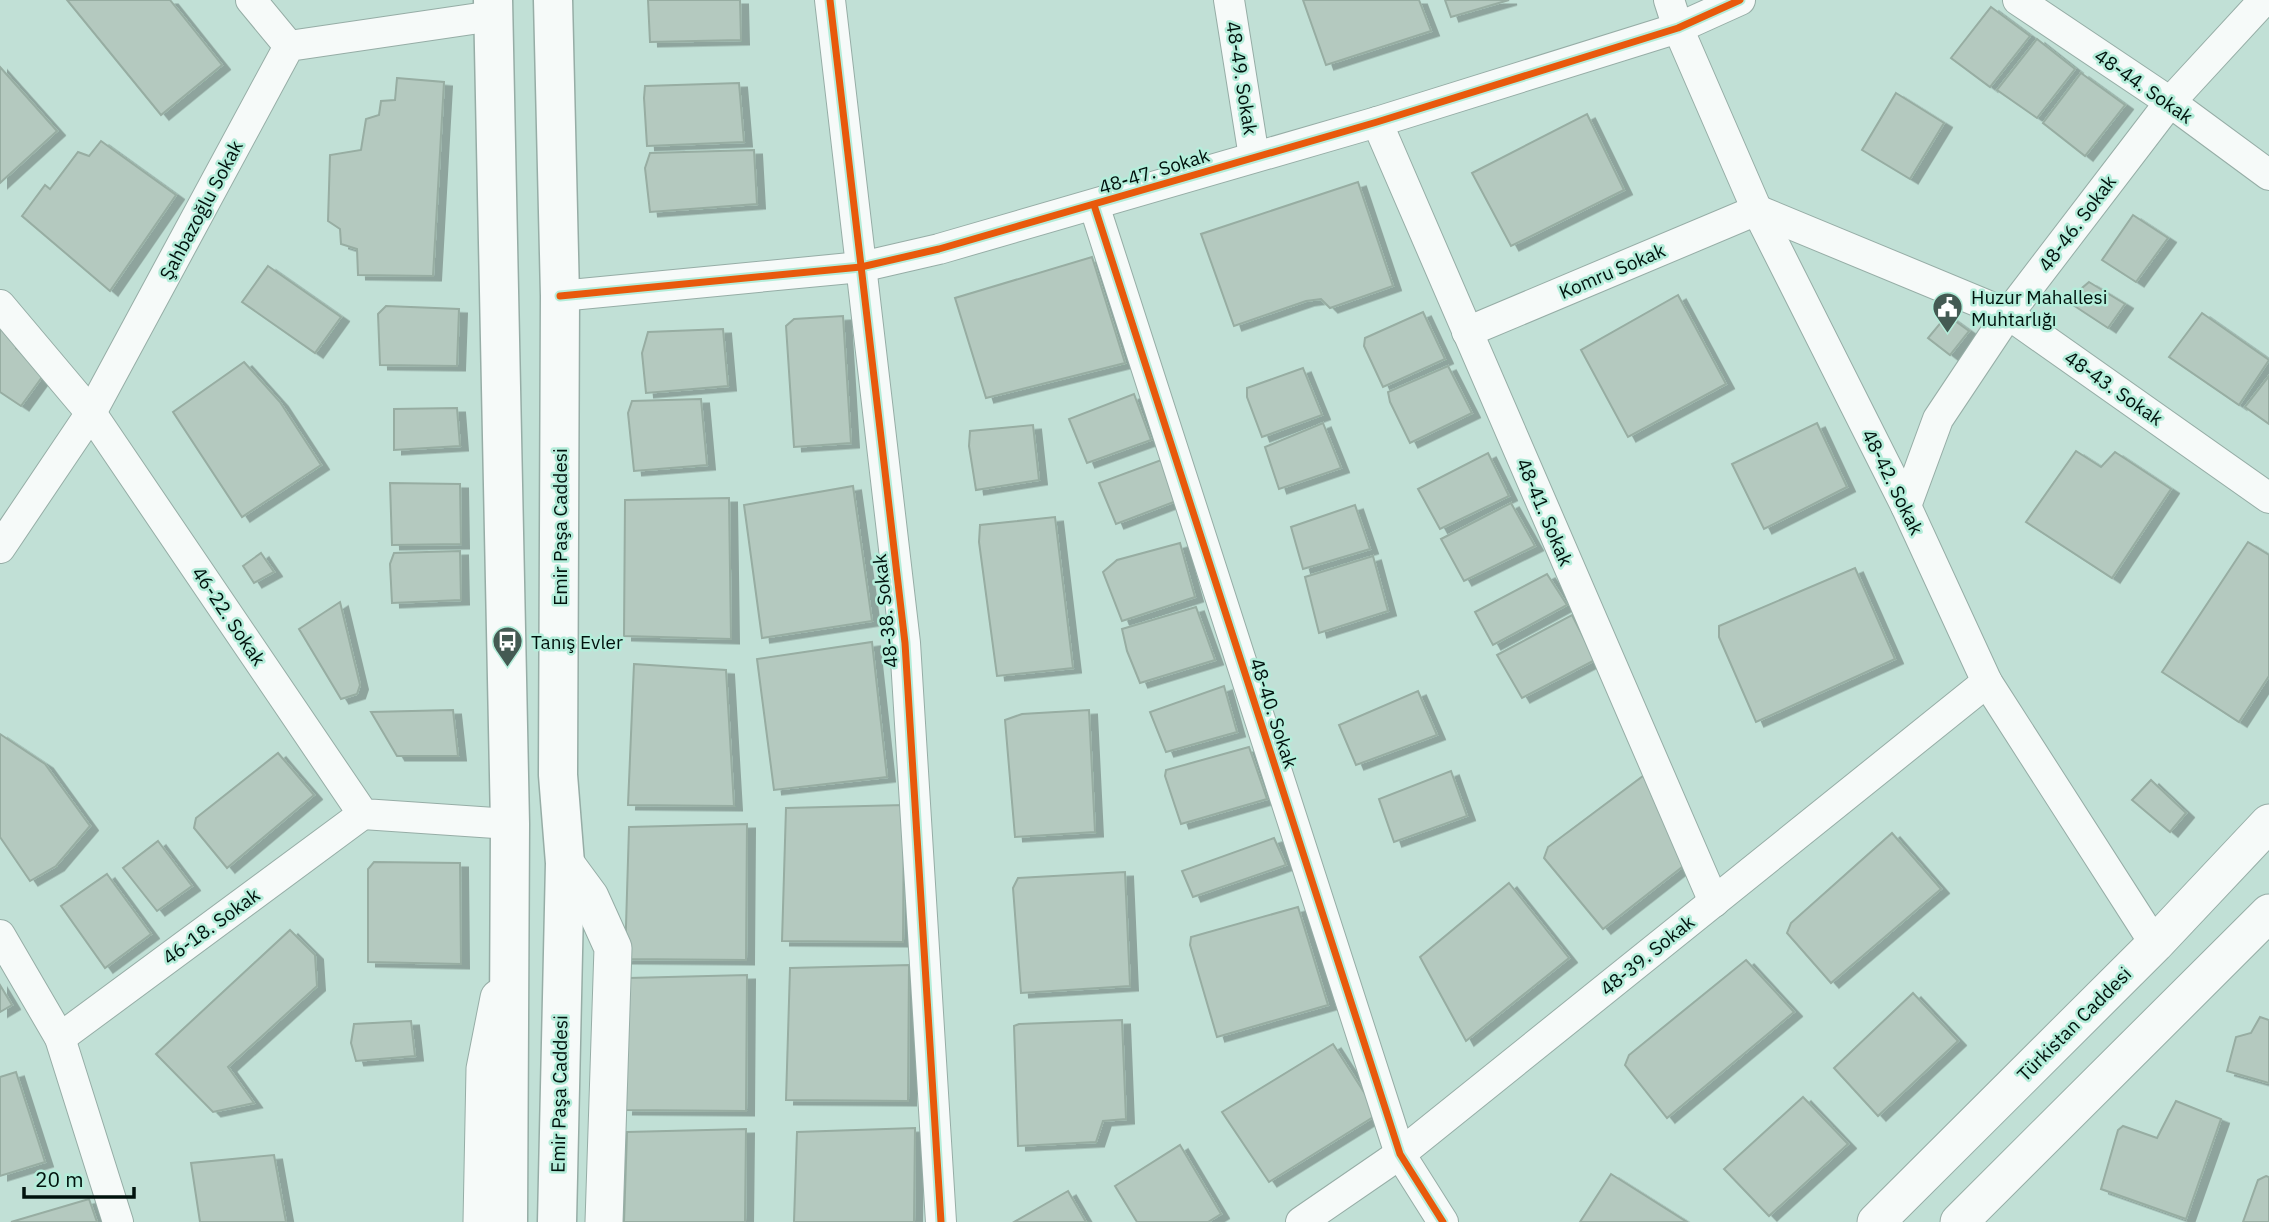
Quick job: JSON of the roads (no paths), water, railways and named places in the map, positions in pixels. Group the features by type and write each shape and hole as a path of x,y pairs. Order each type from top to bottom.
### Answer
{"main road":[{"name":"Emir Paşa Caddesi","path":"553,0 560,296 558,775 565,863 557,1222"},
{"path":"493,8 510,824 508,1222"}],"street":[{"path":"251,0 289,46 493,8"},
{"name":"48-38. Sokak","path":"830,0 905,643 941,1222"},
{"name":"48-49. Sokak","path":"1229,0 1254,157"},
{"name":"48-47. Sokak","path":"560,296 861,267 939,249 1377,122 1674,14 1741,0"},
{"name":"48-44. Sokak","path":"2018,0 2170,102 2269,175"},
{"name":"48-46. Sokak","path":"1906,506 1938,419 2008,314 2170,102 2264,0"},
{"name":"48-42. Sokak","path":"1674,14 1758,211 1906,506 1987,681 2155,944"},
{"name":"Şahbazoğlu Sokak","path":"0,548 92,413 289,46"},
{"name":"48-41. Sokak","path":"1377,122 1714,902"},
{"name":"48-40. Sokak","path":"1094,205 1400,1154 1443,1222"},
{"name":"48-43. Sokak","path":"1758,211 2008,314 2269,498"},
{"name":"Komru Sokak","path":"1467,332 1758,211"},
{"name":"46-22. Sokak","path":"0,305 92,413 363,814"},
{"name":"48-39. Sokak","path":"1301,1222 1400,1154 1987,681"},
{"path":"363,814 510,824"},
{"name":"46-18. Sokak","path":"60,1038 363,814"},
{"name":"Türkistan Caddesi","path":"1876,1222 2155,944 2269,823"},
{"path":"565,863 590,897 613,948 604,1222"},
{"path":"1959,1222 2264,927"},
{"path":"0,935 60,1038 118,1222"},
{"path":"482,1222 485,1069 509,945"}],"place":[{"name":"Huzur Mahallesi Muhtarlığı","path":"1948,335"},
{"name":"Tanış Evler","path":"508,669"}]}
